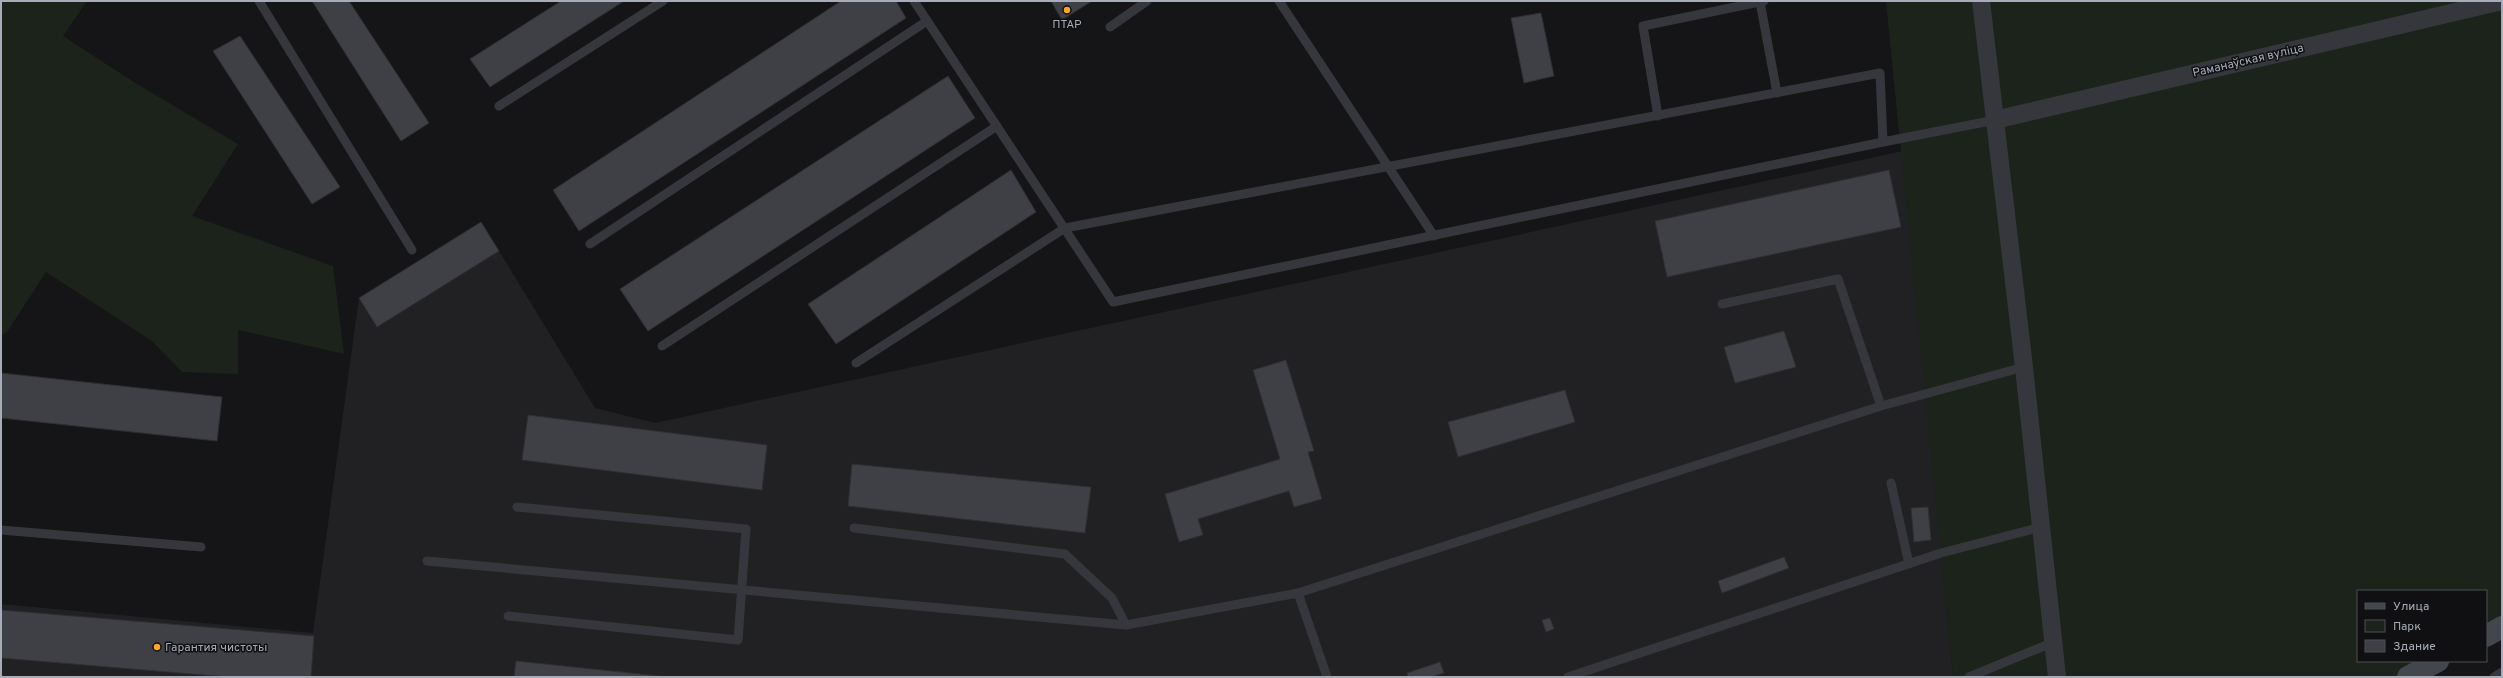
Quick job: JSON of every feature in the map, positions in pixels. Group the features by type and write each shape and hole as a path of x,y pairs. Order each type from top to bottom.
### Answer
{"main road":[{"path":"2487,635 2502,627"},
{"path":"2408,677 2436,662"}],"street":[{"path":"1982,1 2024,367 2057,677"},
{"name":"Раманаўская вуліца","path":"1995,120 2502,1"}],"lane":[{"path":"259,1 412,250"},
{"path":"499,106 664,1"},
{"path":"914,1 1113,302 1995,120"},
{"path":"1110,27 1147,1"},
{"path":"1279,1 1434,236"},
{"path":"1658,116 1643,26 1762,1 1777,93"},
{"path":"590,244 927,21"},
{"path":"856,363 1065,228 1880,73 1883,142"},
{"path":"662,346 997,126"},
{"path":"1722,304 1838,279 1881,406"},
{"path":"428,561 1126,625 1298,593 1881,406 2024,367"},
{"path":"1891,483 1909,564"},
{"path":"508,616 738,640 743,590 746,529 518,507"},
{"path":"1568,677 1909,564 2041,527"},
{"path":"854,528 1065,554 1112,598 1126,625"},
{"path":"1,530 201,547"},
{"path":"1298,593 1327,677"},
{"path":"1969,677 2054,642"},
{"path":"2494,677 2502,672"}],"shaded area":[{"path":"1903,151 1953,677 1,677 1,604 313,633 359,298 377,327 499,251 595,408 655,423"}],"green space":[{"path":"1,1 87,1 63,36 137,84 238,144 192,216 333,266 344,354 238,330 238,374 182,372 152,341 46,272 7,332 1,336"},
{"path":"1886,1 2502,1 2502,627 2487,635 2487,590 2357,590 2357,662 2436,662 2408,677 1953,677"}],"building":[{"path":"312,1 349,1 429,123 401,141"},
{"path":"561,1 624,1 490,87 470,59"},
{"path":"841,1 896,1 906,18 579,231 553,190"},
{"name":"ПТАР","path":"1051,1 1092,1 1062,20"},
{"path":"1541,13 1554,76 1524,83 1511,18"},
{"path":"240,36 340,187 312,204 213,51"},
{"path":"948,76 975,118 648,331 620,289"},
{"path":"1011,170 1036,212 836,344 808,304"},
{"path":"1889,170 1901,227 1667,277 1655,221"},
{"path":"481,222 499,251 377,327 359,298"},
{"path":"1784,331 1796,367 1735,383 1724,347"},
{"path":"1286,360 1314,451 1308,452 1322,499 1294,507 1289,491 1198,519 1203,535 1179,542 1165,494 1280,459 1253,370"},
{"path":"1,373 222,397 217,441 1,418"},
{"path":"1565,390 1575,422 1458,457 1448,422"},
{"path":"528,415 767,445 762,490 522,460"},
{"path":"852,464 1091,487 1085,533 848,506"},
{"path":"1928,507 1931,540 1914,542 1911,508"},
{"path":"1784,557 1789,568 1722,593 1718,581"},
{"name":"Гарантия чистоты","path":"1,610 314,636 311,677 228,677 1,658"},
{"path":"1550,618 1554,629 1546,632 1542,620"},
{"path":"516,661 669,677 514,677"},
{"path":"1440,662 1444,673 1431,677 1408,677 1407,673"}],"place":[{"name":"ПТАР","path":"1067,10"},
{"name":"Гарантия чистоты","path":"157,647"}]}
